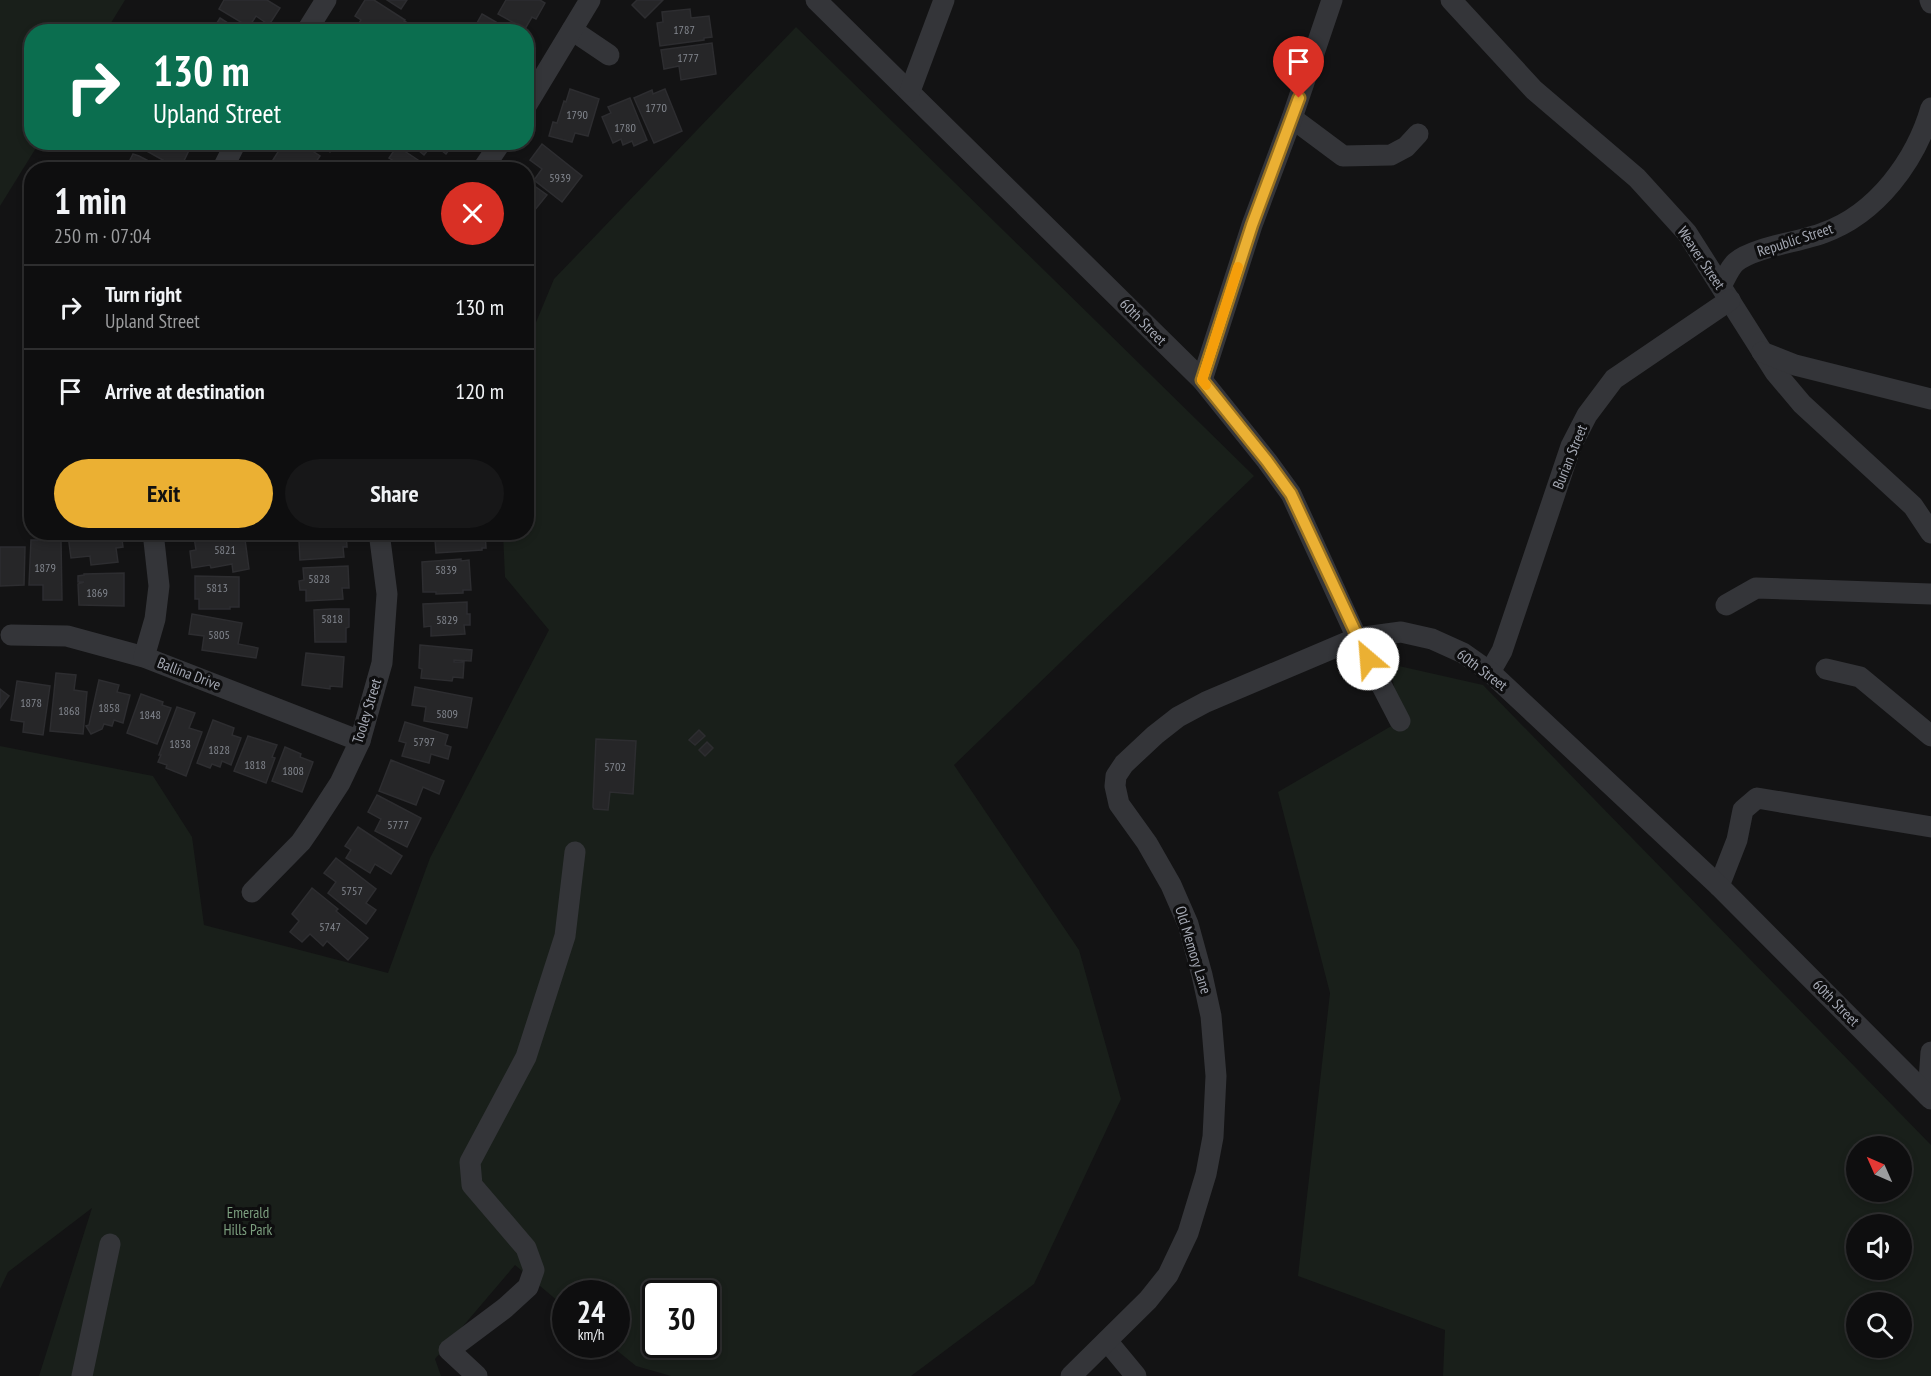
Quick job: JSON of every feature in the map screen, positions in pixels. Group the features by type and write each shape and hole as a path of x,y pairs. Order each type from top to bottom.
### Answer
{"street":[{"path":"311,24 326,0"},
{"path":"534,93 590,0"},
{"name":"60th Street","path":"816,0 1202,380 1291,494 1357,638 1401,632 1432,639 1462,653 1490,672 1719,886 1929,1097"},
{"path":"910,91 944,0"},
{"path":"1202,380 1252,225 1292,118 1332,0"},
{"name":"Weaver Street","path":"1451,0 1534,90 1637,178 1687,233 1775,372 1802,404 1913,506 1931,533"},
{"path":"572,30 609,55"},
{"name":"Republic Street","path":"1725,293 1735,262 1754,253 1824,233 1863,210 1894,179 1907,161 1918,142 1931,108"},
{"path":"1292,118 1343,156 1391,155 1406,147 1418,134"},
{"name":"Burian Street","path":"1490,672 1502,651 1571,446 1587,415 1614,379 1725,293"},
{"path":"1762,352 1795,365 1931,399"},
{"path":"144,657 155,619 159,586 154,540"},
{"name":"Tooley Street","path":"252,892 301,842 340,783 360,741 382,663 387,594 380,540"},
{"path":"1726,605 1756,588 1931,594"},
{"name":"Ballina Drive","path":"11,635 67,636 144,657 360,741"},
{"path":"1357,638 1401,720"},
{"name":"Old Memory Lane","path":"1071,1376 1148,1300 1168,1275 1188,1233 1206,1174 1213,1137 1216,1076 1211,1016 1202,975 1188,924 1171,885 1147,843 1119,804 1115,786 1116,776 1124,764 1178,717 1206,702 1357,638"},
{"path":"1826,669 1860,677 1931,736"},
{"path":"1719,886 1737,840 1743,810 1757,798 1931,827"},
{"path":"477,1376 450,1350 505,1308 528,1287 534,1270 526,1248 472,1185 470,1162 526,1057 565,936 576,852"},
{"path":"1929,1097 1931,1052"},
{"path":"82,1376 110,1244"},
{"path":"1107,1341 1136,1376"}],"green space":[{"path":"0,0 125,0 110,24 24,24 24,150 35,150 27,162 24,162 24,167 0,206"},
{"name":"Emerald Hills Park","path":"796,27 1254,476 954,765 1079,950 1121,1099 1034,1284 911,1376 671,1376 636,1366 626,1358 630,1358 630,1280 552,1280 552,1296 515,1265 435,1359 441,1376 39,1376 92,1208 8,1272 0,1289 0,746 153,776 192,837 204,925 388,973 430,858 549,630 505,577 503,540 534,540 534,327 554,279"},
{"path":"1390,664 1483,685 1931,1145 1931,1376 1443,1376 1445,1330 1298,1276 1330,993 1278,792 1400,721"}],"building":[{"path":"224,0 267,0 280,8 270,24 256,16 251,24 244,24 219,9"},
{"path":"365,0 374,0 410,24 358,24 361,20 355,16"},
{"path":"387,0 407,0 401,9"},
{"path":"506,0 540,0 545,3 536,19 532,17 528,24 516,24 498,14"},
{"path":"637,0 663,0 645,18 632,5"},
{"path":"690,9 691,18 709,16 712,37 660,46 657,23 663,22 662,12"},
{"path":"482,14 500,24 476,24"},
{"path":"220,18 229,24 216,24"},
{"path":"712,43 716,74 681,80 679,66 664,69 661,50"},
{"path":"570,89 599,99 588,136 575,133 572,142 549,136 553,122 557,123"},
{"path":"665,89 682,131 654,143 634,98 652,90 653,94"},
{"path":"630,98 647,140 634,146 632,141 623,145 621,139 613,143 602,117 611,113 608,107"},
{"path":"542,144 582,176 562,202 534,180 542,169 530,160"},
{"path":"145,150 189,150 183,162 166,162"},
{"path":"275,150 311,150 320,156 316,162 272,162 278,152"},
{"path":"394,150 403,150 421,162 391,162 392,160 389,158"},
{"path":"418,150 428,150 424,155"},
{"path":"133,154 151,162 129,162"},
{"path":"534,186 547,195 534,211"},
{"path":"31,540 61,540 62,600 43,600 43,585 29,585"},
{"path":"69,540 122,540 123,547 116,548 118,562 91,565 90,556 71,558"},
{"path":"194,540 245,540 249,569 233,572 232,564 211,568 210,565 192,568 190,551 196,550"},
{"path":"347,540 347,547 343,547 344,557 300,560 299,541 293,541"},
{"path":"435,540 486,540 486,548 482,550 436,553"},
{"path":"0,547 25,547 24,585 0,586"},
{"path":"461,559 461,561 469,560 471,590 463,590 463,593 423,592 422,562"},
{"path":"348,566 349,588 342,588 343,599 306,601 306,590 300,590 299,581 304,580 303,568"},
{"path":"124,573 124,606 79,605 78,584 84,582 78,582 78,576"},
{"path":"195,576 239,577 239,607 199,609 199,599 195,599"},
{"path":"467,602 470,625 464,625 465,634 431,636 431,626 424,627 423,604"},
{"path":"349,609 346,642 315,642 314,610"},
{"path":"192,614 242,623 238,644 258,648 256,658 202,650 204,636 189,634"},
{"path":"420,645 472,650 471,661 454,660 454,662 464,662 463,678 453,677 452,681 421,678"},
{"path":"306,653 344,657 342,687 330,686 330,689 302,685"},
{"path":"56,673 76,675 74,690 87,692 83,734 50,731"},
{"path":"99,680 119,685 117,692 130,695 123,723 114,720 112,726 104,724 102,729 91,734 86,726 89,725"},
{"path":"17,681 50,686 43,735 23,732 24,722 11,720"},
{"path":"415,687 472,698 467,728 424,721 426,707 412,705"},
{"path":"0,689 9,696 0,708"},
{"path":"141,694 163,702 162,705 171,708 157,744 127,733"},
{"path":"177,707 195,713 189,728 202,732 186,776 158,762"},
{"path":"213,720 234,728 232,735 241,738 231,765 222,761 220,767 212,764 210,768 197,763"},
{"path":"405,722 448,735 445,745 451,747 448,759 431,754 429,763 402,756 406,743 399,741"},
{"path":"699,730 705,736 695,745 689,740"},
{"path":"248,736 277,745 266,783 234,771"},
{"path":"596,739 636,741 633,794 610,792 608,810 593,807"},
{"path":"707,742 713,748 705,756 699,750"},
{"path":"285,747 313,762 302,792 272,781"},
{"path":"391,760 444,781 439,794 423,787 416,805 379,791"},
{"path":"377,795 421,818 407,847 375,831 381,819 368,812"},
{"path":"358,827 402,856 391,874 375,864 370,873 346,858 351,850 345,846"},
{"path":"336,858 376,889 366,903 376,910 366,924 328,893 336,882 324,873"},
{"path":"312,888 368,938 348,960 327,941 323,946 310,934 302,942 290,932 299,921 292,914"}],"slow traffic":[{"path":"1206,385 1202,380 1238,267"}],"route":[{"path":"1299,98 1252,225 1202,380 1291,494 1368,659"}]}
